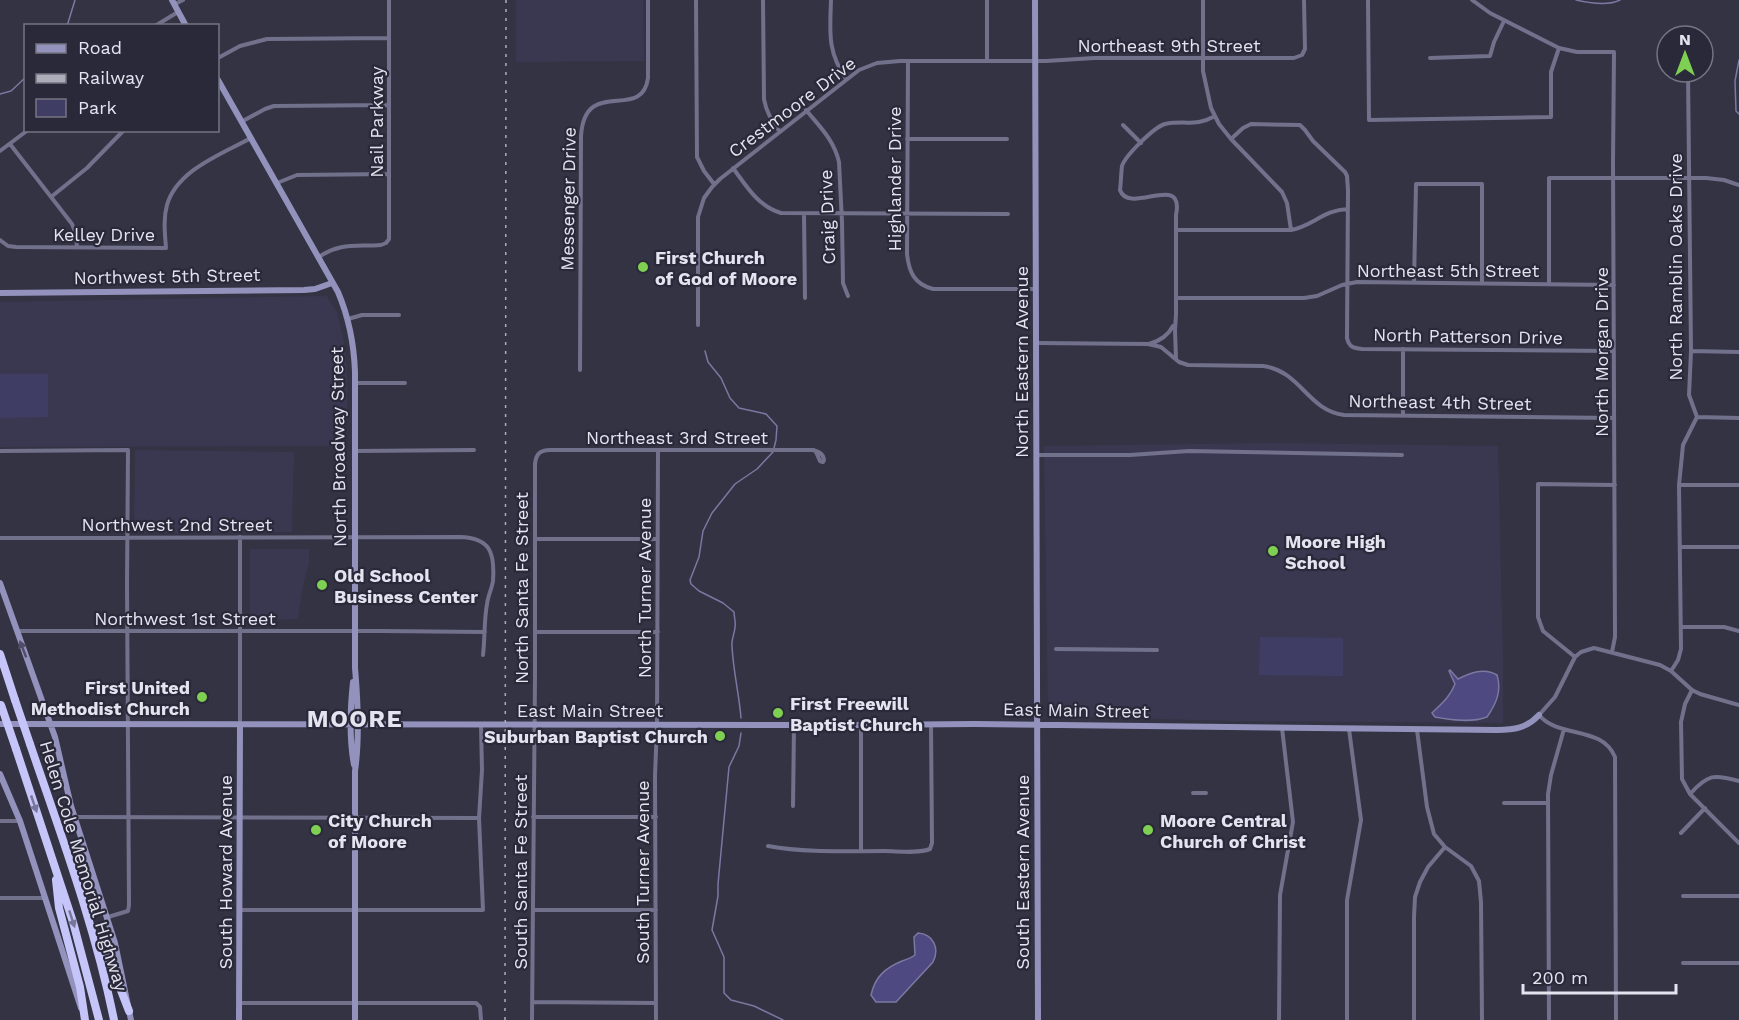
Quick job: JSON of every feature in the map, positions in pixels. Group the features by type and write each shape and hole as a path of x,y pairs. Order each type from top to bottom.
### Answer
{"highway":[{"name":"Helen Cole Memorial Highway","path":"0,654 95,942 114,1020"},
{"name":"Helen Cole Memorial Highway","path":"0,704 78,939 99,1020"},
{"path":"54,863 59,908 80,987 84,1020"},
{"path":"95,942 108,957 129,1011"}],"main road":[{"name":"North Eastern Avenue","path":"1035,0 1037,725"},
{"path":"173,2 185,24"},
{"name":"North Broadway Street","path":"219,82 342,302 354,351 354,668 358,696 354,724 358,752 355,771 355,1020"},
{"name":"Northwest 5th Street","path":"0,293 304,290 332,283"},
{"path":"0,583 63,767 75,817 120,959 131,1020"},
{"name":"East Main Street","path":"0,724 1037,725 1508,730 1527,726 1539,715"},
{"name":"South Howard Avenue","path":"239,1020 240,724"},
{"name":"South Eastern Avenue","path":"1037,725 1038,1020"},
{"path":"0,774 20,821 84,1020"}],"street":[{"path":"173,2 183,0"},
{"name":"Nail Parkway","path":"318,258 339,247 386,243 389,236 389,0"},
{"name":"Messenger Drive","path":"580,370 582,122 590,109 598,104 632,99 647,86 648,0"},
{"path":"696,0 697,157 714,184"},
{"path":"764,0 764,99 772,122 780,132"},
{"path":"831,0 832,52 846,79"},
{"path":"987,0 987,61"},
{"path":"1203,0 1202,58 1205,86 1215,116 1231,139 1280,189 1287,203 1290,230"},
{"name":"Northeast 9th Street","path":"1036,61 1094,58 1294,58 1302,55 1305,44 1304,0"},
{"path":"1368,0 1369,120 1551,117 1551,72 1559,48 1504,21 1472,0"},
{"path":"158,24 178,12"},
{"path":"1430,58 1490,56 1504,21"},
{"path":"219,57 240,46 267,39 389,38"},
{"name":"North Morgan Drive","path":"1559,48 1577,52 1614,52 1616,637 1612,652"},
{"name":"Highlander Drive","path":"908,61 908,263 912,275 922,285 937,289 1036,289"},
{"name":"Crestmoore Drive","path":"698,325 698,218 704,198 714,184 806,110 859,70 884,62 1036,61"},
{"name":"North Ramblin Oaks Drive","path":"1688,84 1691,351 1689,395 1697,417"},
{"path":"241,122 274,106 390,105"},
{"name":"Craig Drive","path":"806,110 831,139 837,153 840,170 843,283 849,296"},
{"path":"1176,359 1178,203 1173,196 1167,194 1156,197 1124,197 1121,193 1124,163 1154,130 1163,125 1200,123 1215,116"},
{"name":"North Patterson Drive","path":"1231,139 1251,124 1300,125 1345,172 1348,180 1347,338 1350,345 1362,349 1614,351"},
{"path":"1123,125 1141,143"},
{"path":"0,151 25,132"},
{"path":"51,197 87,168 122,132"},
{"name":"Kelley Drive","path":"0,240 11,247 166,248 165,213 178,185 197,168 250,138"},
{"path":"907,139 1007,139"},
{"path":"10,144 75,229 77,247"},
{"path":"733,168 752,194 768,208 781,213 1008,214"},
{"path":"276,183 297,175 389,174"},
{"path":"1549,284 1549,178 1716,179 1739,185"},
{"path":"1414,283 1416,184 1482,184 1482,283"},
{"path":"1176,230 1290,230 1303,227 1333,210 1348,209"},
{"path":"804,214 805,298"},
{"name":"Northeast 5th Street","path":"1176,298 1304,298 1317,296 1336,287 1357,282 1614,285"},
{"path":"348,319 362,315 399,315"},
{"path":"1148,344 1161,340 1175,322"},
{"name":"Northeast 4th Street","path":"1036,343 1148,344 1161,347 1188,365 1275,368 1286,373 1319,406 1327,411 1344,415 1614,418"},
{"path":"1403,349 1403,416"},
{"path":"1691,351 1739,352"},
{"path":"355,383 405,383"},
{"path":"1671,671 1680,654 1679,485 1683,446 1697,417 1739,418"},
{"path":"0,451 128,450 129,909 108,918"},
{"path":"355,451 474,450"},
{"name":"Northeast 3rd Street","path":"538,453 550,450 816,452"},
{"name":"North Turner Avenue","path":"657,725 658,451"},
{"path":"1036,455 1130,455 1189,451 1402,455"},
{"name":"North Santa Fe Street","path":"535,724 535,458 538,453"},
{"path":"1615,485 1538,484 1538,617 1543,631 1575,657 1590,648 1598,648 1660,665 1671,671 1692,690 1739,705"},
{"path":"1679,485 1739,485"},
{"path":"240,537 240,724"},
{"name":"Northwest 2nd Street","path":"0,538 476,538 485,543 492,556 493,581 487,604 485,633"},
{"path":"535,539 658,539"},
{"path":"1680,547 1739,547"},
{"path":"1681,627 1724,627 1739,631"},
{"name":"Northwest 1st Street","path":"16,631 485,633"},
{"path":"535,632 658,632"},
{"path":"483,655 485,633"},
{"path":"1056,649 1157,650"},
{"name":"East Main Street","path":"1539,715 1555,697 1575,657"},
{"path":"1692,690 1685,704 1680,730 1682,779 1690,794 1739,843"},
{"path":"1539,715 1548,724 1600,740 1610,749 1615,758 1616,1020"},
{"name":"South Santa Fe Street","path":"532,1020 535,724"},
{"path":"240,910 483,910 479,818 482,770 481,725"},
{"name":"South Turner Avenue","path":"656,1020 655,762 657,725"},
{"path":"793,806 794,725"},
{"path":"861,725 861,851"},
{"path":"768,846 801,850 911,851 930,849 932,843 932,725"},
{"path":"1280,1020 1280,895 1293,822 1282,728"},
{"path":"1347,1020 1347,900 1361,820 1348,729"},
{"path":"1417,729 1429,820 1434,834 1445,847 1471,866 1479,881 1482,1020"},
{"path":"1549,1020 1548,803 1550,781 1564,729"},
{"path":"1690,794 1702,781 1711,777 1719,776 1739,781"},
{"path":"1194,793 1206,793"},
{"path":"1504,803 1548,803"},
{"path":"1681,833 1705,808"},
{"path":"75,817 479,818"},
{"path":"533,817 656,817"},
{"path":"0,821 20,821"},
{"path":"1414,1020 1413,916 1415,897 1428,867 1445,847"},
{"path":"1683,896 1739,896"},
{"path":"0,898 46,898"},
{"path":"533,910 656,910"},
{"path":"1683,963 1739,963"},
{"path":"532,1002 656,1003"},
{"path":"239,1003 476,1003 480,1008 481,1020"}],"shaded area":[{"path":"516,0 643,0 644,61 516,62"},
{"path":"327,296 337,312 347,368 347,423 344,428 343,446 0,447 0,302"},
{"name":"Moore High School","path":"1277,443 1498,446 1503,723 1234,721 1048,716 1044,446"},
{"path":"135,450 294,452 292,532 134,533"},
{"path":"250,549 309,549 309,564 298,619 250,620"},
{"path":"1450,670 1458,679 1482,671 1497,675 1499,686 1497,697 1487,717 1454,720 1435,717 1432,713 1448,697 1455,684"},
{"path":"918,933 928,936 934,943 936,952 933,962 896,1002 876,1002 871,995 878,978 891,967 915,955 914,937"}],"green space":[{"path":"0,374 48,374 48,417 0,418"},
{"path":"1260,637 1343,638 1343,676 1259,675"}],"waterway":[{"path":"68,24 75,0"},
{"path":"1576,0 1592,3 1620,0"},
{"path":"1739,60 1735,81 1736,111 1739,114"},
{"path":"0,94 11,91 24,79"},
{"path":"705,351 708,362 721,378 730,398 739,408 766,414 777,426 773,452 757,469 735,484 712,513 703,531 699,557 690,580 699,591 723,603 734,612 732,646 741,718"},
{"path":"741,733 739,746 729,767 718,896 712,930 724,957 724,993 731,1000 754,1006 783,1020"}],"railway":[{"path":"505,1020 506,0"}],"place":[{"name":"First Church of God of Moore","path":"643,267"},
{"name":"Moore High School","path":"1273,551"},
{"name":"Old School Business Center","path":"322,585"},
{"name":"First United Methodist Church","path":"202,697"},
{"name":"First Freewill Baptist Church","path":"778,713"},
{"name":"Suburban Baptist Church","path":"720,736"},
{"name":"City Church of Moore","path":"316,830"},
{"name":"Moore Central Church of Christ","path":"1148,830"}],"district":[{"name":"MOORE","path":"355,719"}]}
